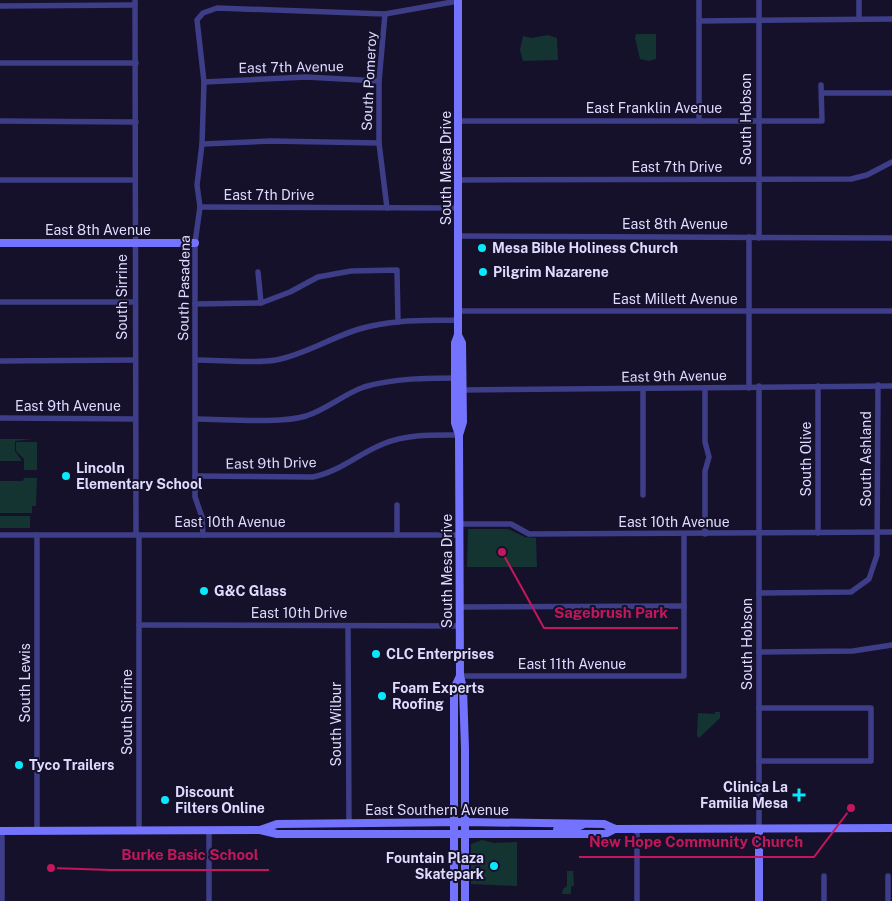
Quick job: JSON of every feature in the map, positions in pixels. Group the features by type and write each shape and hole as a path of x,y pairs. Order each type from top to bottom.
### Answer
{"main road":[{"name":"South Mesa Drive","path":"458,1 458,336 462,343 459,390 463,422 459,435 459,626 465,760 465,901"},
{"name":"East 8th Avenue","path":"0,242 195,243"},
{"name":"South Mesa Drive","path":"454,901 454,689 460,676"},
{"path":"454,715 458,722 461,751 465,760"},
{"name":"East Southern Avenue","path":"260,830 277,824 454,822 604,824 615,829 892,828"},
{"path":"303,835 309,831 345,829 349,823"},
{"path":"536,835 551,830 572,829 586,824"},
{"name":"East Southern Avenue","path":"1,831 260,830 277,834 303,835 536,835 605,834 615,829"},
{"name":"South Hobson","path":"759,829 759,901"}],"street":[{"path":"699,0 699,121"},
{"name":"South Hobson","path":"759,0 759,238"},
{"path":"859,0 859,19"},
{"path":"385,14 458,1"},
{"path":"0,6 134,3"},
{"name":"South Sirrine","path":"134,3 136,63 135,419 140,830"},
{"name":"South Pasadena","path":"203,535 202,518 196,497 195,476 195,243 200,207 197,185 202,144 204,82 197,20 203,13 218,8 385,14"},
{"name":"South Pomeroy","path":"385,14 379,80 379,143 387,208"},
{"path":"699,21 892,19"},
{"path":"0,63 136,63"},
{"name":"East 7th Avenue","path":"204,82 306,76 379,80"},
{"name":"East Franklin Avenue","path":"458,121 759,120 822,122 821,85"},
{"path":"822,93 892,93"},
{"path":"882,93 882,101"},
{"path":"0,122 136,122"},
{"path":"202,144 271,141 379,143"},
{"name":"East 7th Drive","path":"458,180 858,178 892,162"},
{"path":"0,180 135,180"},
{"name":"East 7th Drive","path":"200,207 458,208"},
{"name":"East 8th Avenue","path":"459,236 892,238"},
{"path":"749,237 749,388"},
{"path":"314,269 318,277"},
{"path":"195,304 261,303 290,292 318,277 351,271 397,270 398,322"},
{"path":"258,272 261,303"},
{"path":"0,302 135,302"},
{"name":"East Millett Avenue","path":"458,311 892,311"},
{"path":"196,360 274,360 297,355 334,338 364,328 398,322 458,320"},
{"path":"0,361 135,360"},
{"path":"196,419 288,419 319,411 365,387 409,379 459,378"},
{"name":"South Hobson","path":"759,386 759,829"},
{"name":"South Olive","path":"818,386 818,533"},
{"name":"South Ashland","path":"878,386 878,532"},
{"name":"East 9th Avenue","path":"459,390 892,386"},
{"path":"643,389 643,495"},
{"path":"705,389 705,442 709,456 705,471 705,534"},
{"name":"East 9th Avenue","path":"0,418 135,419"},
{"name":"East 9th Drive","path":"195,476 313,477 329,474 383,444 413,435 459,435"},
{"path":"339,468 340,475"},
{"path":"397,505 397,535"},
{"name":"East 10th Avenue","path":"459,524 510,524 529,534 892,532"},
{"path":"759,593 851,592 869,579 874,569 878,532"},
{"path":"459,607 684,606 684,534"},
{"name":"East 10th Avenue","path":"0,535 459,535"},
{"name":"South Lewis","path":"37,535 37,830"},
{"name":"East 11th Avenue","path":"460,676 684,676 684,606"},
{"name":"East 10th Drive","path":"139,626 459,626"},
{"name":"South Wilbur","path":"348,626 349,823"},
{"path":"759,652 853,651 892,645"},
{"path":"759,708 871,708 871,760 759,761"},
{"path":"637,829 637,901"},
{"path":"209,830 209,901"},
{"path":"1,831 2,901"},
{"path":"824,876 824,901"},
{"path":"888,876 888,901"}],"green space":[{"path":"636,34 656,34 656,59 649,61 640,59 635,38"},
{"path":"548,35 557,38 558,60 523,61 520,50 523,36 531,38"},
{"path":"0,439 33,439 15,441 15,451 22,461 0,461"},
{"path":"16,442 37,442 37,470 24,470 24,459 16,451"},
{"path":"24,478 37,478 36,506 32,506 32,513 0,513 0,481 23,481"},
{"path":"0,516 30,516 30,528 0,528"},
{"path":"468,529 508,529 525,537 536,538 537,567 467,567"},
{"path":"715,712 720,712 720,718 699,738 697,736 698,713 715,714"},
{"name":"Fountain Plaza Skatepark","path":"482,840 494,843 517,842 517,886 471,884 471,844"},
{"path":"567,871 573,871 574,886 571,886 571,894 562,894 563,889 567,886"}],"place":[{"name":"Mesa Bible Holiness Church","path":"482,248"},
{"name":"Pilgrim Nazarene","path":"483,272"},
{"name":"Lincoln Elementary School","path":"66,476"},
{"name":"Sagebrush Park","path":"502,552"},
{"name":"G&C Glass","path":"204,591"},
{"name":"CLC Enterprises","path":"376,654"},
{"name":"Foam Experts Roofing","path":"382,696"},
{"name":"Tyco Trailers","path":"19,765"},
{"name":"Clinica La Familia Mesa","path":"799,795"},
{"name":"Discount Filters Online","path":"165,800"},
{"name":"New Hope Community Church","path":"851,808"},
{"name":"Fountain Plaza Skatepark","path":"494,866"},
{"name":"Burke Basic School","path":"51,868"}]}
